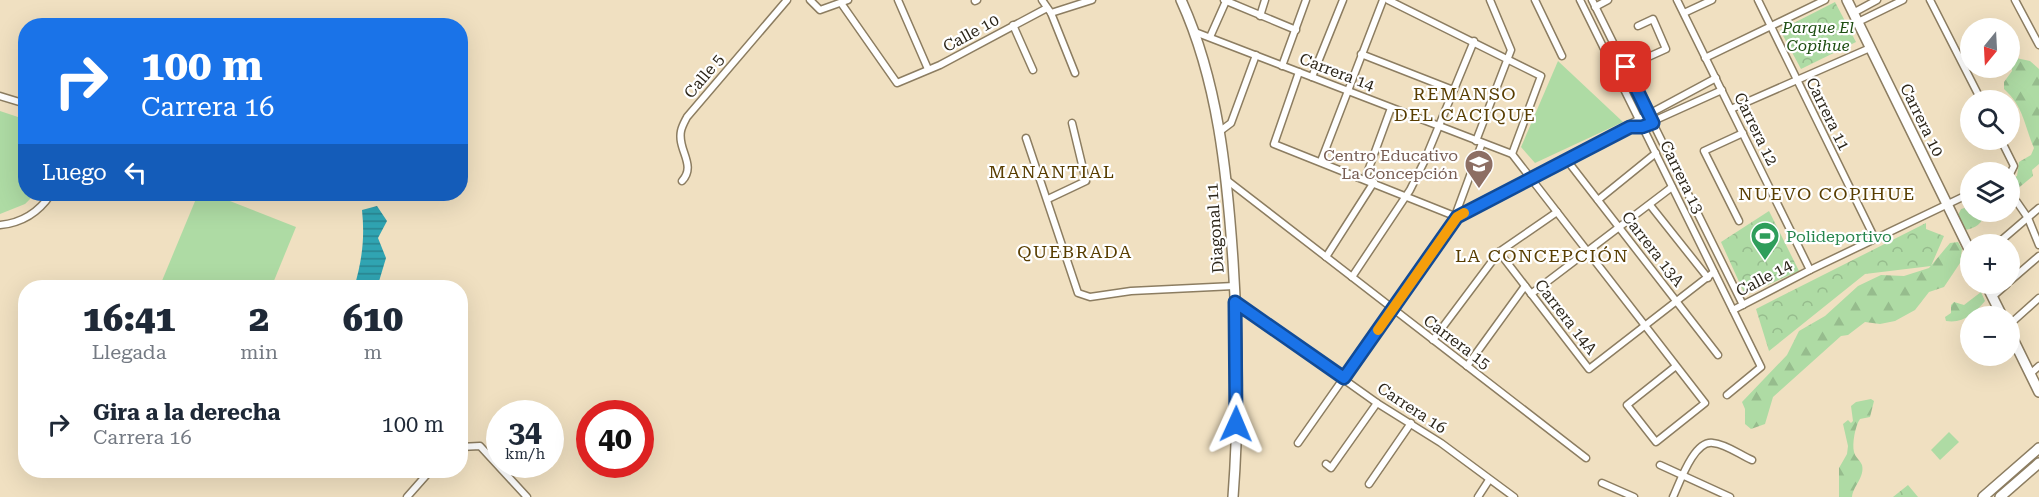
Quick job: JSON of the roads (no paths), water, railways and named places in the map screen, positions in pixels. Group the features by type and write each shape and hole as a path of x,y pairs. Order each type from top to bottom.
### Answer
{"street":[{"name":"Calle 5","path":"682,182 688,175 689,166 681,132 687,117 787,0"},
{"path":"810,0 820,10 848,0"},
{"path":"898,0 928,69"},
{"path":"1042,0 1049,10 1075,73"},
{"name":"Calle 10","path":"841,3 897,83 940,65 1013,25 1049,10 1092,0"},
{"name":"Diagonal 11","path":"1181,0 1195,32 1219,132 1228,181 1235,302 1233,497"},
{"path":"1260,16 1265,0"},
{"path":"1282,66 1306,0"},
{"path":"1312,77 1343,0"},
{"path":"1321,161 1361,54 1386,0 1474,41 1541,76 1512,154 1705,403 1656,442 1627,405 1676,366"},
{"path":"1298,442 1456,217 1506,59 1511,50 1508,38 1490,0"},
{"path":"1535,0 1562,56"},
{"name":"Carrera 13","path":"1580,0 1761,367 1727,395"},
{"path":"1594,3 1608,0"},
{"name":"Carrera 12","path":"1677,0 1810,270"},
{"path":"1684,13 1712,0"},
{"name":"Carrera 11","path":"1758,0 1875,239"},
{"path":"1706,58 1825,0"},
{"name":"Carrera 10","path":"1847,0 1962,234"},
{"path":"1853,13 1877,0"},
{"path":"1858,22 1903,0"},
{"path":"1930,0 1976,90"},
{"path":"2015,0 2039,45"},
{"path":"1210,37 1225,1 1296,30"},
{"name":"Carrera 13","path":"1594,3 1743,304"},
{"path":"1626,67 1666,49 1653,19 1638,26"},
{"path":"1013,25 1033,70"},
{"name":"Carrera 14","path":"1195,32 1512,154"},
{"path":"1352,277 1425,162 1474,41"},
{"path":"1731,109 1870,48"},
{"path":"1361,54 1453,90"},
{"path":"1219,132 1231,123 1256,55"},
{"path":"1299,72 1274,144 1374,182 1456,217"},
{"path":"1456,217 1529,177 1630,127 1639,119 1716,78"},
{"path":"1630,127 1642,127 1653,123 1722,90"},
{"path":"0,96 18,102"},
{"path":"1365,179 1391,108"},
{"path":"1048,199 1086,181 1072,123"},
{"path":"1739,221 1704,151 1743,133"},
{"path":"1026,138 1078,293 1090,297 1131,291 1234,286"},
{"path":"1598,200 1656,153"},
{"name":"Carrera 13A","path":"1566,159 1718,355"},
{"name":"Carrera 15","path":"1228,181 1586,458"},
{"path":"1326,256 1374,182"},
{"path":"1531,294 1672,187"},
{"name":"Calle 14","path":"1733,310 1810,270 1960,198"},
{"path":"0,225 26,217 45,201"},
{"name":"Carrera 13","path":"1650,205 1708,278"},
{"path":"2020,206 2028,218 2039,244"},
{"path":"2009,234 2039,208"},
{"path":"1433,340 1499,252 1557,212"},
{"name":"Carrera 14A","path":"1499,252 1589,369"},
{"path":"2020,272 2039,256"},
{"name":"Calle 14","path":"1589,369 1677,303 1714,272"},
{"path":"1467,366 1525,286"},
{"path":"1991,294 1997,306"},
{"path":"1992,297 1995,294"},
{"path":"2020,315 2039,298"},
{"name":"Carrera 16","path":"1235,302 1514,497"},
{"path":"2020,354 2039,392"},
{"path":"2030,374 2039,366"},
{"path":"1326,464 1331,468 1377,403"},
{"path":"1370,484 1411,423"},
{"path":"1673,497 1696,450 1706,442 1715,442 1752,460"},
{"path":"468,447 480,446 527,497"},
{"path":"1983,497 2039,448"},
{"path":"2000,497 2039,463"},
{"path":"1660,465 1730,497"},
{"path":"407,497 424,478"},
{"path":"1478,497 1489,480"},
{"path":"1602,483 1634,497"}],"water":[{"path":"377,206 387,221 378,238 386,258 379,280 356,280 362,249 362,210"}],"place":[{"name":"Centro Educativo La Concepción","path":"1479,190"},
{"name":"Polideportivo","path":"1765,262"}],"district":[{"name":"REMANSO DEL CACIQUE","path":"1465,103"},
{"name":"MANANTIAL","path":"1052,171"},
{"name":"NUEVO COPIHUE","path":"1827,193"},
{"name":"QUEBRADA","path":"1075,251"},
{"name":"LA CONCEPCIÓN","path":"1542,255"}],"park label":[{"name":"Parque El Copihue","path":"1818,36"}]}
